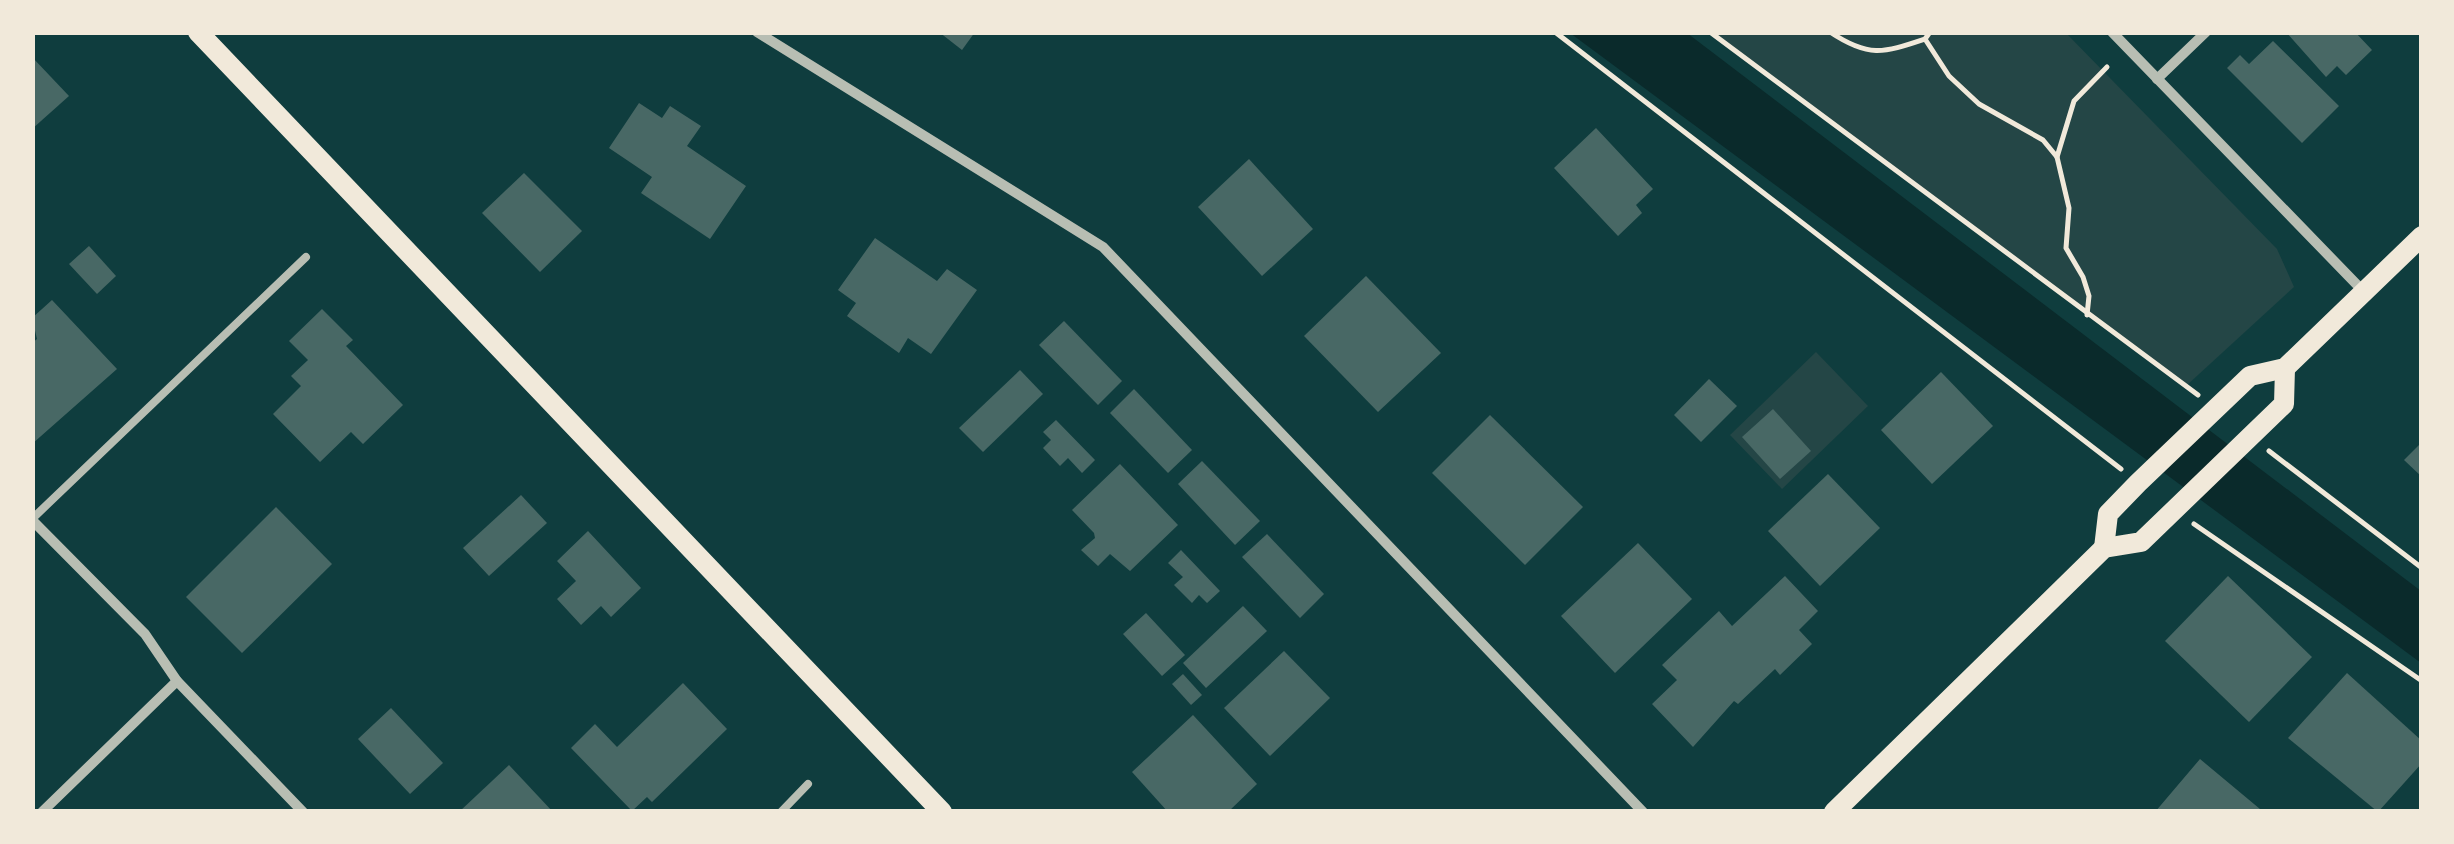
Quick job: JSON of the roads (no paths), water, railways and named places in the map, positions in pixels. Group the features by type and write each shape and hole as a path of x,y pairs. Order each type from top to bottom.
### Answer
{"main road":[{"path":"198,32 942,812"},
{"path":"2104,548 2108,514 2144,478 2250,376 2285,368 2422,236"},
{"path":"1834,812 2104,548 2140,542 2284,404 2285,368"}],"street":[{"path":"757,32 1103,247 1643,812"},
{"path":"2112,32 2364,292"},
{"path":"2157,79 2206,32"},
{"path":"32,519 145,634 176,681 304,812"},
{"path":"42,812 176,681"}],"lane":[{"path":"32,519 306,257"},
{"path":"780,812 808,784"}]}
